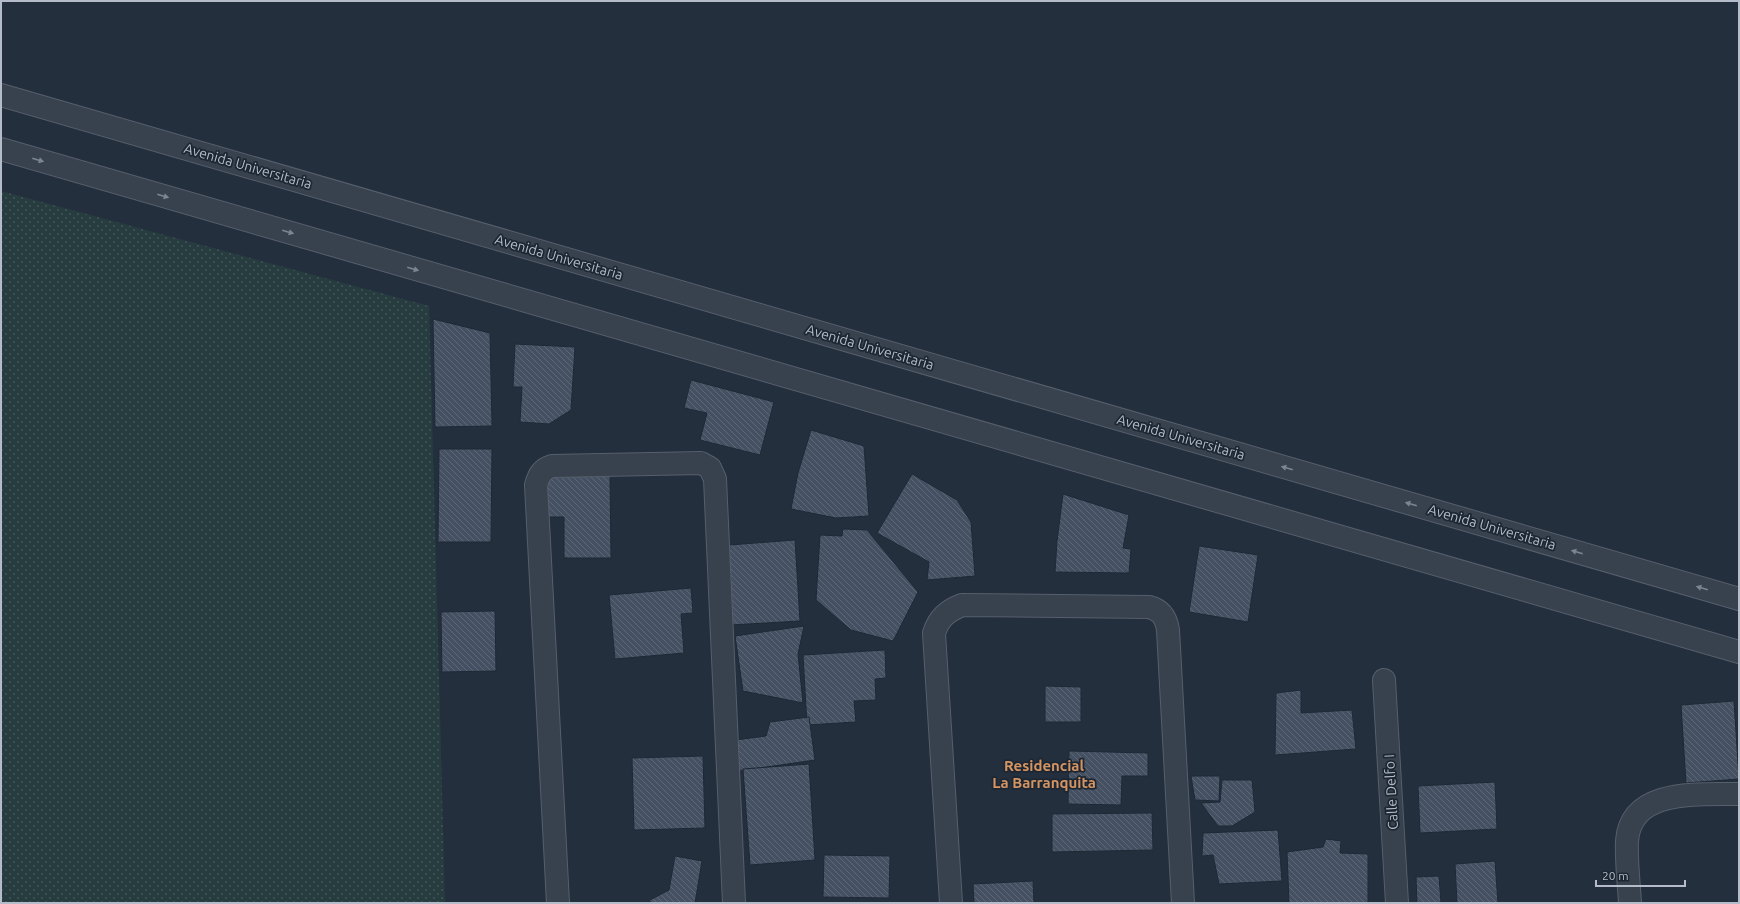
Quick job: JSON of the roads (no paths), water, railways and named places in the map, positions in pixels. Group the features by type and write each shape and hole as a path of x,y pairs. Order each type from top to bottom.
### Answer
{"street":[{"name":"Avenida Universitaria","path":"1,94 1739,598"},
{"path":"1,149 1739,652"},
{"path":"558,903 536,485 545,468 552,466 701,463 710,468 715,479 734,903"},
{"path":"952,903 934,633 937,623 943,616 952,609 962,605 1149,607 1157,609 1163,615 1167,621 1168,630 1183,903"},
{"name":"Calle Delfo I","path":"1384,680 1397,903"},
{"path":"1630,903 1627,840 1632,824 1640,810 1655,801 1671,796 1739,794"}],"district":[{"name":"Residencial La Barranquita","path":"1044,774"}]}
